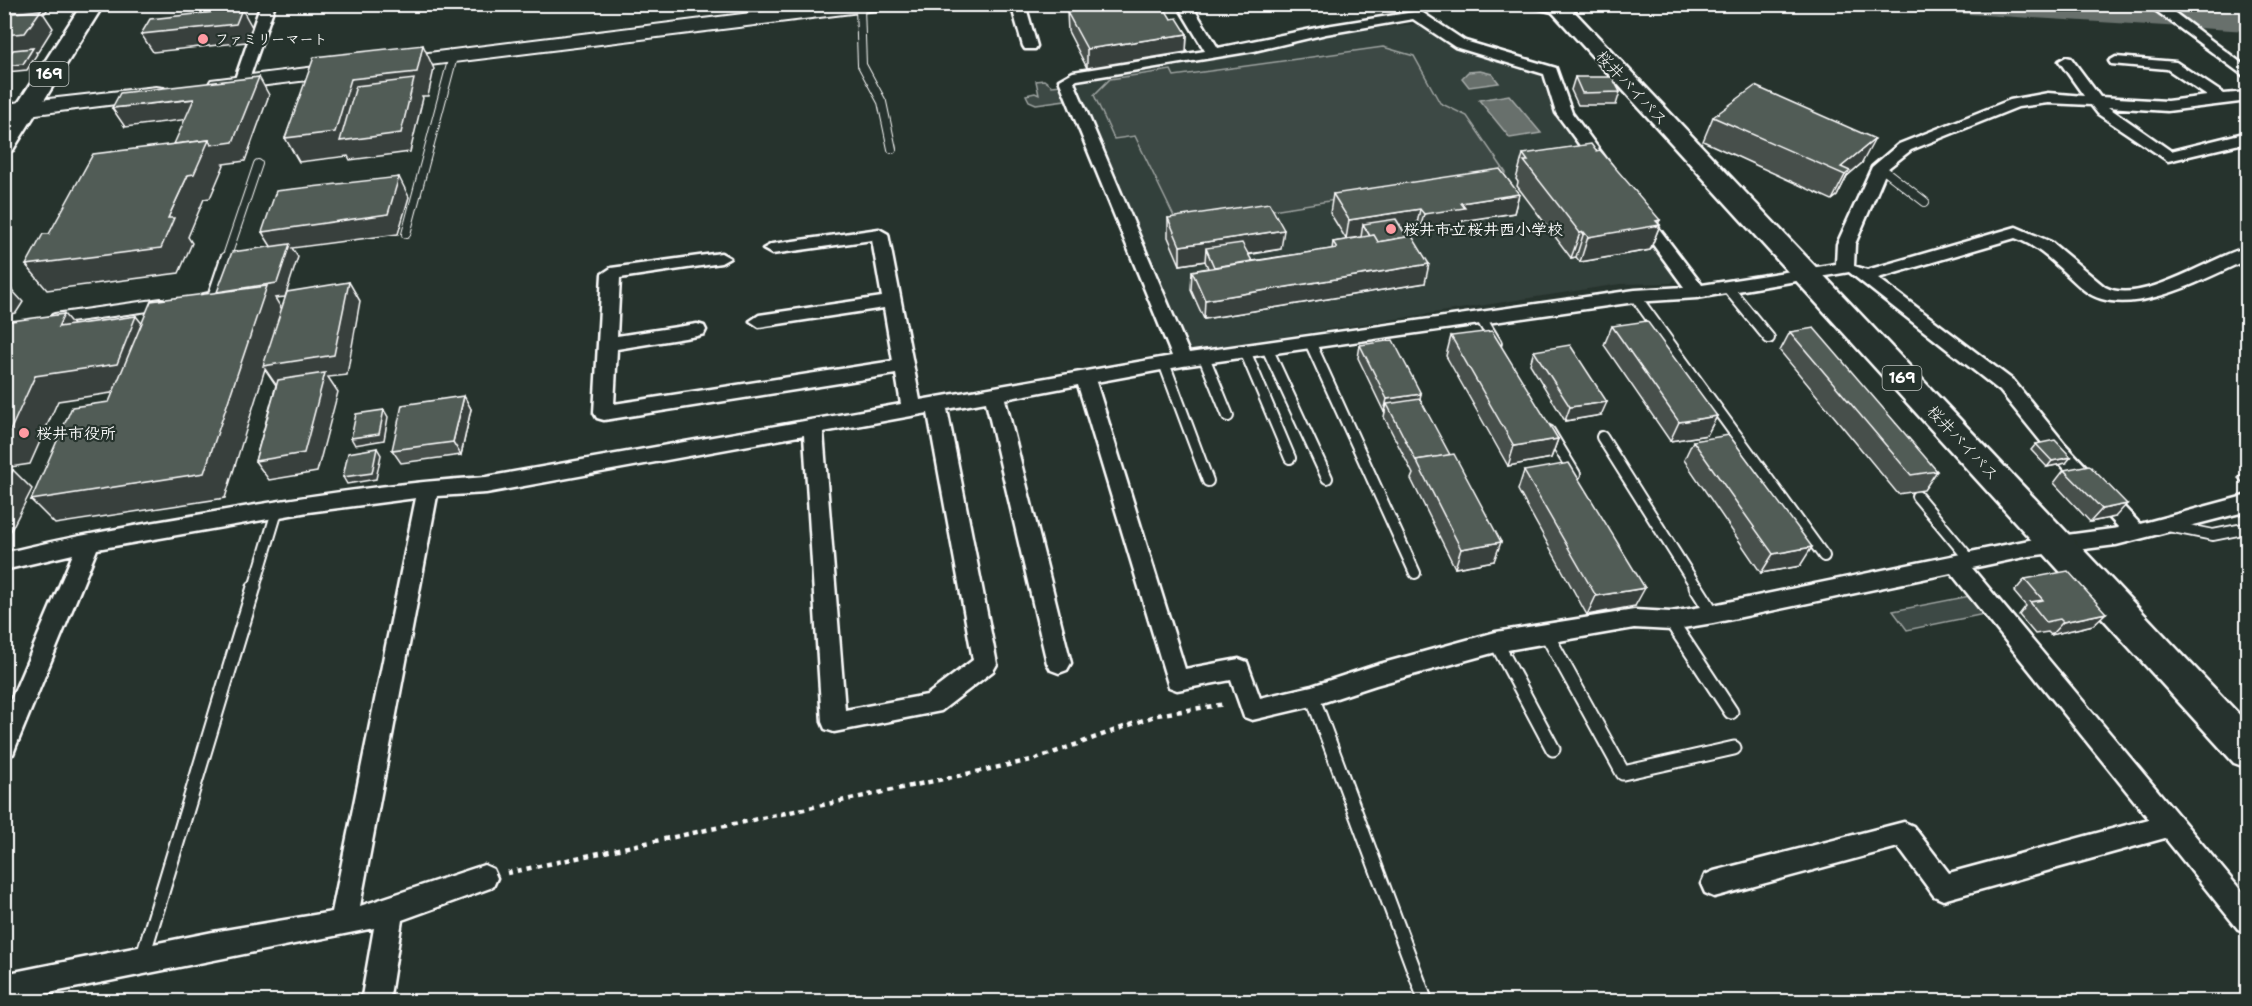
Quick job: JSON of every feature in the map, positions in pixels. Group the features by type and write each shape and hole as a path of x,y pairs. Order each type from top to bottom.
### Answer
{"highway":[{"name":"169","path":"4,145 16,110 93,4"},
{"name":"桜井バイパス","path":"1557,6 2247,751"}],"street":[{"path":"241,82 268,4"},
{"path":"1018,4 1030,46"},
{"path":"1184,4 1214,54"},
{"path":"1528,4 1557,6"},
{"path":"195,88 868,6"},
{"path":"2158,8 2247,75"},
{"path":"1174,362 1066,80 1073,76 1214,54 1418,9 1460,44 1551,71 1564,113 1613,179"},
{"path":"2066,61 2103,111 2168,156 2247,137"},
{"path":"2116,61 2171,65 2222,99"},
{"path":"16,110 172,91"},
{"path":"1845,268 1846,244 1880,167 1905,147 1936,132 2015,103 2048,98 2167,106 2247,96"},
{"path":"1627,198 1697,292"},
{"path":"1865,276 2016,232 2036,238 2095,290 2113,297 2133,296 2174,283 2247,252"},
{"path":"772,249 879,234 912,410"},
{"path":"722,258 611,274 604,413 904,366"},
{"path":"4,562 89,542 278,508 428,488 486,485 1204,357 1635,296 1727,288 1845,268 1859,271 1952,346 2007,386 2058,449 2134,531"},
{"path":"759,321 892,301"},
{"path":"608,344 698,330"},
{"path":"1085,377 1177,680 1239,669 1252,710 1312,696 1376,675 1496,642 1634,619 1671,621 1713,614 2029,548 2059,547 2165,525 2247,502"},
{"path":"994,394 1059,663"},
{"path":"813,427 834,722 933,704 985,664 936,405"},
{"path":"343,923 428,488"},
{"path":"4,746 89,542"},
{"path":"1964,562 2247,920"},
{"path":"1714,884 1904,834 1943,887 2171,825"},
{"path":"16,991 213,945 343,923 390,911 484,878"},
{"path":"375,1002 390,911"}],"lane":[{"path":"868,6 862,65 882,102 892,149"},
{"path":"406,234 453,57"},
{"path":"196,300 213,297 258,164"},
{"path":"1880,167 1925,202"},
{"path":"1727,288 1769,338"},
{"path":"1635,296 1824,556"},
{"path":"50,320 173,303"},
{"path":"1481,318 1499,348"},
{"path":"1310,342 1415,573"},
{"path":"1267,348 1327,478"},
{"path":"1245,351 1290,458"},
{"path":"1204,357 1228,416"},
{"path":"1174,362 1208,481"},
{"path":"1542,420 1579,481"},
{"path":"1602,437 1713,614"},
{"path":"1917,496 1964,562"},
{"path":"142,960 278,508"},
{"path":"2165,525 2213,535 2247,528"},
{"path":"1671,621 1731,712"},
{"path":"1546,633 1623,773 1734,748"},
{"path":"1496,642 1553,749"},
{"path":"1312,696 1426,1002"}],"path":[{"path":"484,878 1036,759 1157,715 1250,700"}],"shaded area":[{"name":"桜井市立桜井西小学校","path":"1415,24 1456,47 1534,71 1544,79 1562,122 1609,181 1677,277 1671,283 1620,284 1190,351 1077,85 1085,79 1255,51 1332,33"},
{"path":"1383,47 1414,56 1440,103 1467,116 1506,173 1178,225 1135,136 1114,139 1094,95 1110,79 1171,70 1174,76"},
{"path":"1480,71 1492,74 1499,83 1469,87 1462,78 1468,72"},
{"path":"1044,80 1052,86 1061,85 1065,100 1036,104 1029,101 1026,95 1035,93 1039,95 1036,81"},
{"path":"1509,95 1541,133 1510,138 1479,100"},
{"path":"1975,595 1989,613 1907,630 1893,611"}],"building":[{"path":"1120,4 1162,4 1171,19 1177,18 1187,34 1087,49 1067,12"},
{"path":"242,9 236,24 141,34 150,19"},
{"path":"41,10 25,33 4,35 4,14"},
{"path":"423,45 417,72 351,79 335,132 285,138 314,57"},
{"path":"33,48 23,64 4,66 13,50"},
{"path":"259,77 233,142 211,145 209,140 174,144 194,99 112,108 120,93"},
{"path":"1575,77 1612,77 1620,92 1582,93"},
{"path":"414,79 401,133 340,141 356,86"},
{"path":"1755,86 1875,139 1841,167 1850,171 1845,175 1713,117"},
{"path":"209,140 194,174 188,175 168,218 174,218 161,248 26,265 43,234 49,234 93,154"},
{"path":"1591,144 1596,151 1600,150 1660,220 1656,221 1660,225 1588,237 1584,232 1580,233 1524,161 1528,161 1523,154"},
{"path":"1500,169 1519,194 1461,203 1465,208 1424,214 1420,209 1349,220 1333,194"},
{"path":"399,177 388,214 262,232 276,191"},
{"path":"1269,203 1284,230 1180,246 1168,218"},
{"path":"1396,219 1407,237 1378,242 1374,235 1370,236 1363,224"},
{"path":"1374,235 1378,242 1412,236 1429,264 1205,300 1192,271 1337,248 1333,242"},
{"path":"1242,243 1252,261 1214,267 1206,248"},
{"path":"290,244 277,283 217,292 232,252"},
{"path":"349,282 334,355 263,366 287,292"},
{"path":"267,286 204,473 31,500 72,407 109,402 151,301"},
{"path":"11,289 5,300 4,300 4,290"},
{"path":"64,314 58,327 136,316 117,364 35,376 4,440 4,322"},
{"path":"1647,321 1717,416 1679,422 1612,326"},
{"path":"1814,328 1937,471 1911,475 1790,332"},
{"path":"1492,331 1558,439 1514,446 1451,336"},
{"path":"1393,340 1421,394 1387,399 1360,345"},
{"path":"1570,345 1607,402 1570,407 1534,351"},
{"path":"325,373 304,453 255,461 278,380"},
{"path":"464,396 453,442 392,450 402,405"},
{"path":"1420,399 1450,455 1416,461 1387,404"},
{"path":"384,410 379,434 351,438 356,414"},
{"path":"1729,435 1812,547 1773,554 1693,441"},
{"path":"2055,440 2071,457 2052,461 2036,444"},
{"path":"377,448 372,473 343,477 348,453"},
{"path":"1454,454 1501,542 1461,549 1416,460"},
{"path":"1569,463 1645,588 1596,596 1524,471"},
{"path":"2089,465 2127,504 2102,509 2064,470"},
{"path":"13,470 4,486 4,471"},
{"path":"2068,571 2106,613 2063,622 2060,619 2046,622 2030,602 2043,600 2025,579"}],"waterway":[{"path":"1950,4 2248,22"}],"place":[{"name":"ファミリーマート","path":"203,39"},
{"name":"桜井市立桜井西小学校","path":"1391,229"},
{"name":"桜井市役所","path":"24,433"}]}
